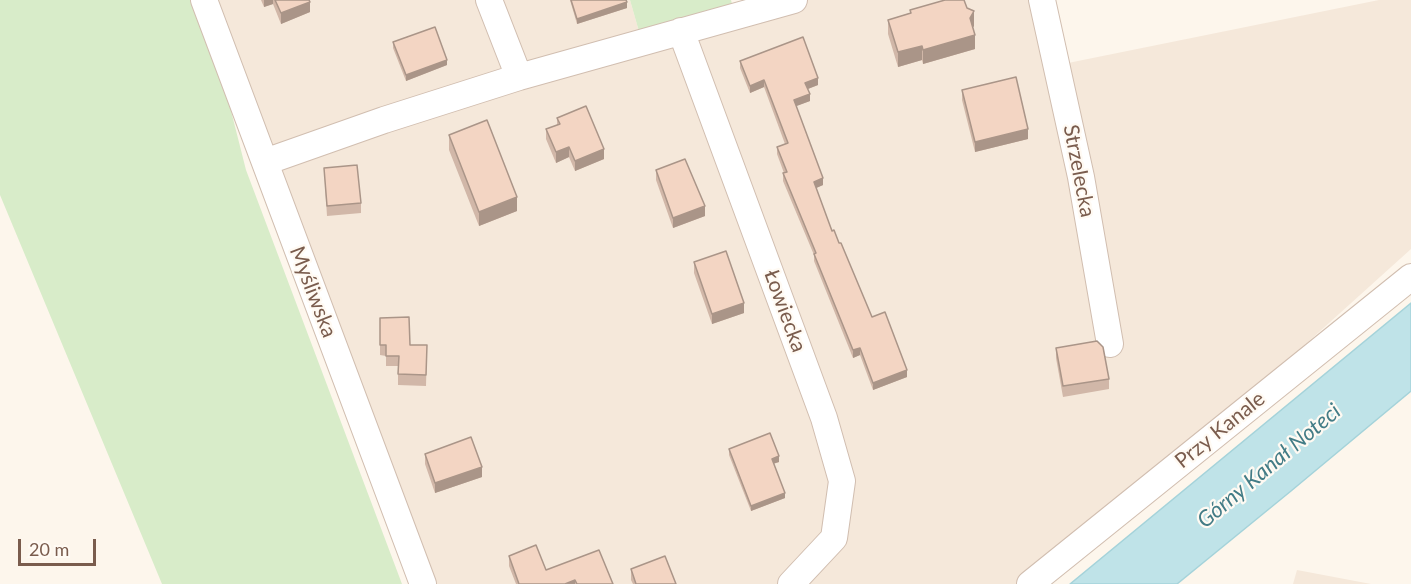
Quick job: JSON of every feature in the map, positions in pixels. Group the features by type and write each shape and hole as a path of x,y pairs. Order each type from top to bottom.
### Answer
{"street":[{"name":"Myśliwska","path":"204,0 423,584"},
{"path":"489,0 519,77"},
{"path":"265,162 384,120 519,77 794,0"},
{"name":"Strzelecka","path":"1042,0 1081,177 1110,344"},
{"name":"Łowiecka","path":"681,31 825,418 842,481 834,538 792,584"},
{"name":"Przy Kanale","path":"1030,584 1411,277"}],"shaded area":[{"path":"204,0 630,0 642,42 795,0 1048,0 1068,63 1379,0 1411,0 1411,249 1134,499 1030,584 423,584"},
{"path":"1297,570 1371,584 1293,584"}],"green space":[{"path":"0,0 203,0 246,170 402,584 162,584 0,195"},
{"path":"630,0 731,0 734,11 642,42"}],"water":[{"name":"Górny Kanał Noteci","path":"1411,303 1411,391 1291,491 1177,584 1070,584"}],"building":[{"path":"275,0 309,0 310,2 281,13"},
{"path":"571,0 626,0 627,2 577,19"},
{"path":"945,0 964,0 967,8 974,11 970,18 975,35 923,50 922,46 898,52 888,20 911,13 910,10"},
{"path":"435,27 447,60 406,75 393,42"},
{"path":"803,37 818,78 805,83 810,94 794,100 823,178 814,182 832,231 834,230 841,243 872,317 885,312 907,370 873,383 860,348 853,350 783,173 787,172 777,147 788,143 764,80 750,86 740,61"},
{"path":"1016,77 1028,129 975,142 962,90"},
{"path":"586,106 604,149 575,161 569,147 556,152 546,129 560,124 557,118"},
{"path":"487,120 517,197 479,212 449,135"},
{"path":"685,159 705,206 673,218 656,170"},
{"path":"357,165 361,203 327,206 324,168"},
{"path":"726,251 744,303 712,314 694,262"},
{"path":"409,317 410,345 427,345 426,375 398,374 399,356 386,356 386,345 380,345 380,318"},
{"path":"1097,341 1103,347 1109,379 1063,386 1056,348"},
{"path":"770,433 779,456 772,459 785,493 751,506 729,449"},
{"path":"471,437 482,467 435,483 425,454"},
{"path":"536,545 546,570 599,550 613,584 577,584 575,580 565,584 519,584 509,556"},
{"path":"665,556 676,584 636,584 631,569"}]}
